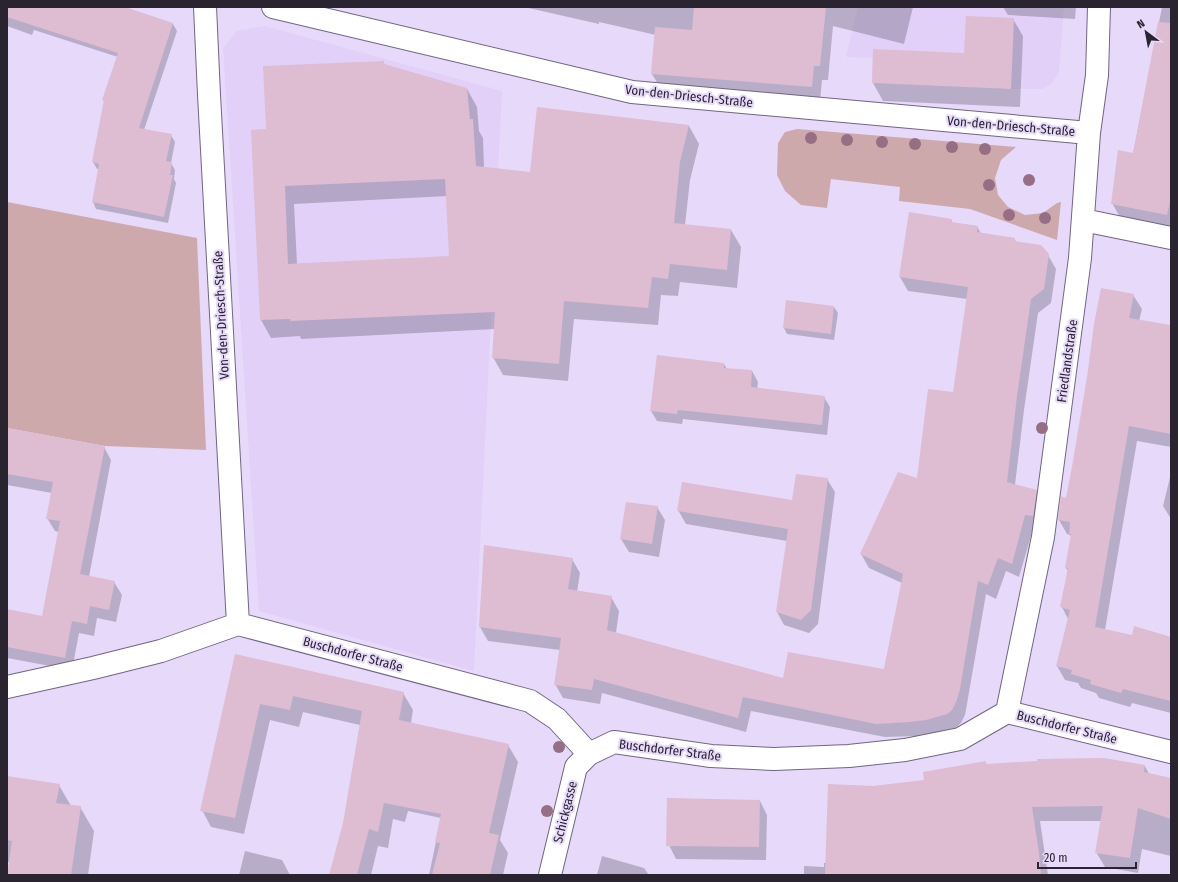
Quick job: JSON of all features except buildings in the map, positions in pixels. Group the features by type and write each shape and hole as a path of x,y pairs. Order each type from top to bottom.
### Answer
{"street":[{"name":"Von-den-Driesch-Straße","path":"205,7 238,624"},
{"name":"Von-den-Driesch-Straße","path":"272,7 632,92 1089,133"},
{"name":"Friedlandstraße","path":"1007,712 1043,537 1080,258 1089,133 1097,75 1099,7"},
{"path":"1083,220 1171,238"},
{"path":"7,687 161,651 238,624"},
{"name":"Buschdorfer Straße","path":"238,624 530,701 557,719 589,754 614,742 719,756 774,759 849,756 905,750 960,739 1007,712 1171,752"},
{"name":"Schickgasse","path":"550,875 576,767 589,754"}],"shaded area":[{"path":"858,7 1064,7 1059,72 1052,83 1042,89 872,83 873,58 846,57"},
{"path":"265,26 502,91 474,671 259,611 223,48 237,31"},
{"path":"797,129 1016,147 1001,160 995,178 998,195 1008,207 1025,215 1043,213 1057,203 1061,202 1057,240 970,209 899,201 900,187 831,179 827,208 801,205 785,191 777,175 778,143 785,132"},
{"path":"7,202 197,238 206,450 105,446 7,428"}]}
